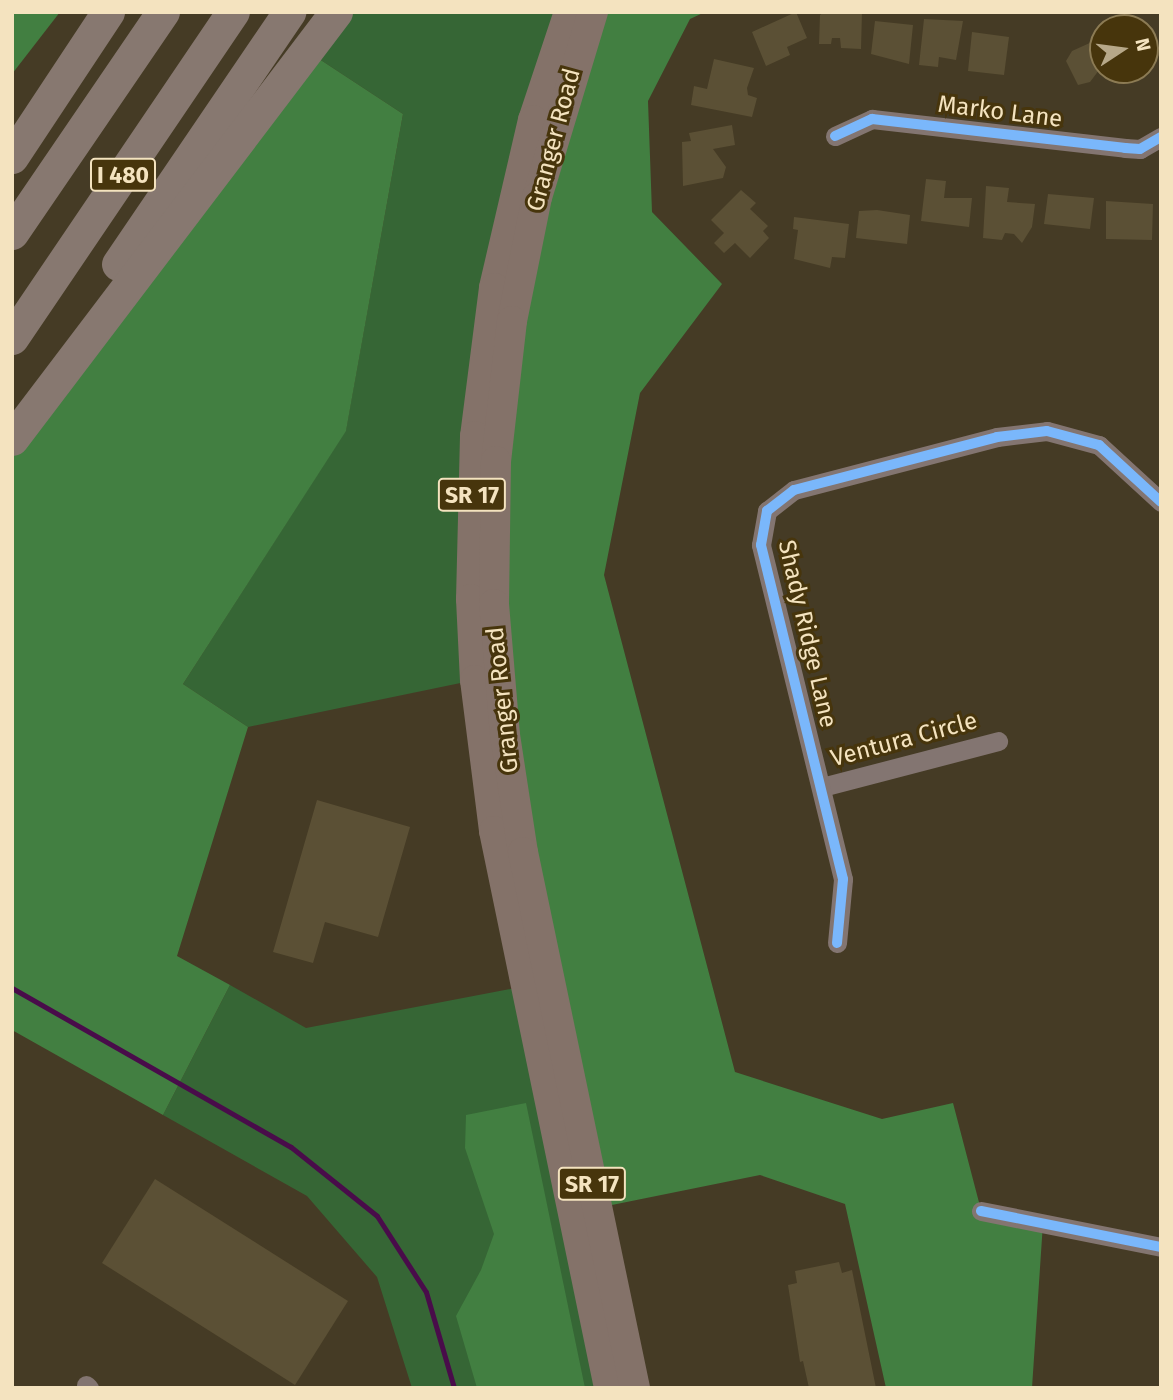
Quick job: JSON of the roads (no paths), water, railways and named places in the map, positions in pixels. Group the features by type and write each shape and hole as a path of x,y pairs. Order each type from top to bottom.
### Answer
{"highway":[{"path":"12,157 108,12"},
{"name":"I 480","path":"12,233 163,12"},
{"name":"I 480","path":"12,338 233,12"},
{"path":"12,423 289,12"},
{"path":"12,439 336,12"}],"main road":[{"name":"Granger Road","path":"569,12 513,195 483,358 473,462 471,599 475,680 494,831 538,983 635,1388"},
{"name":"Granger Road","path":"593,12 537,197 512,321 496,461 494,604 505,736 538,983 609,1388"}],"street":[{"name":"Marko Lane","path":"835,136 872,118 1140,149 1161,137"},
{"name":"Shady Ridge Lane","path":"837,943 845,896 822,787 761,545 767,511 779,499 794,490 997,437 1046,431 1099,445 1161,502"},
{"name":"Ventura Circle","path":"822,787 998,741"},
{"path":"981,1210 1161,1247"}],"waterway":[{"path":"12,988 291,1147 377,1216 426,1292 454,1388"}]}
